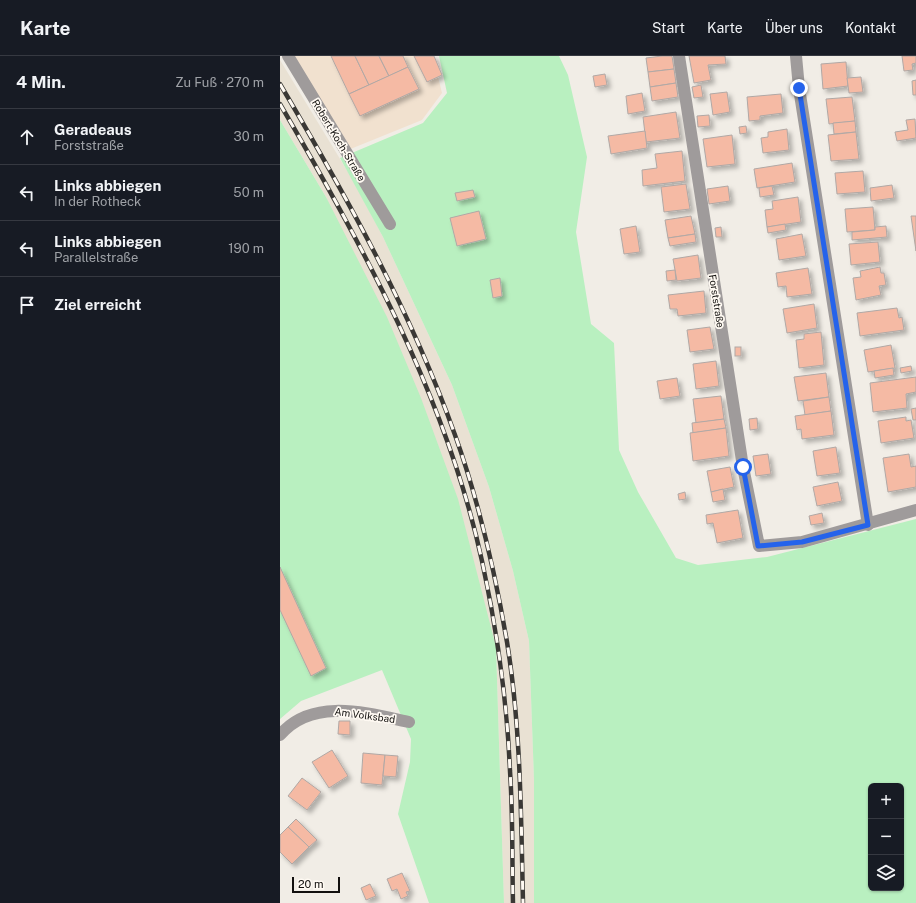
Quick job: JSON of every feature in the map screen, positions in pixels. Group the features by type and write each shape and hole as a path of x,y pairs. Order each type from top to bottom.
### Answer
{"street":[{"name":"Robert-Koch-Straße","path":"288,56 390,224"},
{"name":"Forststraße","path":"679,56 743,467 758,546 802,542 868,525"},
{"path":"796,56 799,88 868,525 916,510"},
{"name":"Am Volksbad","path":"280,735 304,716 330,710 354,712 409,722"}],"shaded area":[{"path":"293,56 433,56 442,93 422,120 348,150"},
{"path":"280,60 354,182 383,237 452,385 489,487 513,571 529,641 534,780 534,903 504,903 496,647 326,197 280,120"}],"green space":[{"path":"439,56 559,56 568,75 587,157 576,232 591,324 614,343 619,450 638,492 676,558 698,565 767,557 916,519 916,903 534,903 534,780 529,641 513,571 489,487 452,385 383,237 340,158 423,123 447,93"},
{"path":"280,120 326,197 387,317 421,398 458,499 496,647 504,903 429,903 398,814 410,762 411,739 382,670 301,701 280,719"}],"building":[{"path":"331,56 355,56 369,85 349,94"},
{"path":"355,56 379,56 389,76 369,85"},
{"path":"379,56 403,56 408,67 389,76"},
{"path":"414,56 434,56 442,75 427,82"},
{"path":"672,56 674,69 648,72 646,58"},
{"path":"689,56 725,56 726,64 708,65 711,80 694,83"},
{"path":"902,56 916,56 916,63 912,64 913,70 904,71"},
{"path":"846,62 848,86 823,89 821,64"},
{"path":"408,67 419,89 360,116 349,94"},
{"path":"674,69 676,83 650,87 648,72"},
{"path":"605,74 607,85 595,87 593,76"},
{"path":"861,77 863,92 849,93 847,78"},
{"path":"916,80 916,95 913,95 912,81"},
{"path":"676,83 678,97 652,101 650,87"},
{"path":"701,85 703,97 694,98 692,87"},
{"path":"727,92 730,112 713,115 710,94"},
{"path":"642,93 645,111 628,114 626,96"},
{"path":"781,94 783,113 760,116 760,120 749,121 747,97"},
{"path":"852,97 855,121 829,124 826,99"},
{"path":"676,112 680,138 646,142 643,117"},
{"path":"709,115 710,126 698,127 697,116"},
{"path":"915,119 916,138 897,141 895,132 908,130 906,120"},
{"path":"855,121 856,132 834,134 833,123"},
{"path":"746,126 747,133 740,134 739,127"},
{"path":"787,129 789,150 763,153 761,138 768,137 768,132"},
{"path":"645,131 647,148 611,154 608,136"},
{"path":"856,132 859,159 831,161 828,135"},
{"path":"732,135 735,164 707,167 703,139"},
{"path":"682,151 685,181 643,186 642,170 657,168 655,154"},
{"path":"792,163 795,182 757,188 754,169"},
{"path":"863,171 865,192 837,194 835,173"},
{"path":"686,184 690,209 664,212 661,187"},
{"path":"892,185 894,198 871,201 870,188"},
{"path":"728,186 730,201 709,204 707,189"},
{"path":"772,186 774,195 760,197 759,188"},
{"path":"473,190 475,197 457,201 455,193"},
{"path":"798,197 801,222 767,227 765,210 773,209 772,201"},
{"path":"873,207 875,230 847,232 845,209"},
{"path":"479,211 486,239 457,246 450,218"},
{"path":"691,216 695,234 668,238 665,220"},
{"path":"911,216 916,216 916,251"},
{"path":"785,224 786,230 768,233 767,227"},
{"path":"636,226 640,252 624,254 620,229"},
{"path":"886,226 887,237 852,240 852,232 875,230 875,227"},
{"path":"721,227 722,237 716,237 715,228"},
{"path":"695,234 696,242 670,246 668,238"},
{"path":"802,234 806,256 779,260 776,239"},
{"path":"878,242 880,262 851,265 849,244"},
{"path":"698,255 701,278 677,281 673,259"},
{"path":"880,267 881,273 884,273 886,285 879,286 881,295 856,300 853,278 861,277 860,271"},
{"path":"808,268 812,294 787,297 786,286 778,287 776,273"},
{"path":"675,270 676,280 667,281 666,271"},
{"path":"500,278 502,296 493,298 490,280"},
{"path":"704,291 706,313 678,316 677,309 670,309 668,295"},
{"path":"814,304 817,328 787,333 783,309"},
{"path":"897,308 899,318 902,317 904,330 860,336 857,313"},
{"path":"710,327 714,349 690,352 687,330"},
{"path":"821,332 824,365 799,368 796,340 804,339 804,334"},
{"path":"891,345 895,368 868,372 864,350"},
{"path":"735,347 741,347 741,356 735,356"},
{"path":"716,361 719,386 696,389 693,364"},
{"path":"911,366 912,371 901,373 900,368"},
{"path":"893,368 894,375 875,378 874,371"},
{"path":"826,373 829,397 798,401 794,377"},
{"path":"916,377 916,392 906,394 907,408 873,412 870,383"},
{"path":"677,378 680,396 660,399 657,381"},
{"path":"721,396 724,419 696,423 693,399"},
{"path":"829,397 831,411 805,415 803,401"},
{"path":"916,408 916,420 913,420 911,409"},
{"path":"831,411 834,435 802,439 801,429 797,430 795,416"},
{"path":"906,417 906,421 911,420 914,438 881,443 878,421"},
{"path":"757,418 758,429 750,430 749,419"},
{"path":"724,419 726,428 693,433 692,423"},
{"path":"726,428 729,456 693,461 690,433"},
{"path":"836,447 840,473 817,476 813,451"},
{"path":"768,454 771,474 756,476 753,456"},
{"path":"909,454 911,467 916,466 916,487 888,492 883,458"},
{"path":"730,467 734,487 711,492 707,471"},
{"path":"838,482 842,501 817,506 813,487"},
{"path":"723,489 725,500 713,502 711,492"},
{"path":"685,492 686,499 679,500 678,494"},
{"path":"738,510 743,538 717,543 713,523 707,524 706,515"},
{"path":"822,513 824,523 811,525 809,516"},
{"path":"280,567 326,668 311,676 280,610"},
{"path":"339,721 350,721 350,735 338,734"},
{"path":"332,750 348,776 329,788 312,762"},
{"path":"363,753 385,755 382,785 361,783"},
{"path":"385,755 398,756 396,777 383,776"},
{"path":"302,778 321,792 307,810 288,796"},
{"path":"296,819 317,840 309,847 288,827"},
{"path":"288,827 309,847 292,864 280,852 280,835"},
{"path":"402,873 410,891 406,892 408,896 401,899 397,889 392,891 387,879"},
{"path":"370,884 376,896 366,900 361,888"}],"railway":[{"path":"280,84 353,212 398,299 438,389 472,486 486,537 512,674 520,772 523,903"},
{"path":"280,104 342,213 399,325 425,383 447,441 467,501 482,561 497,639 504,692 509,744 511,788 513,903"}],"route":[{"path":"743,467 758,546 802,542 868,525 799,88"}]}
